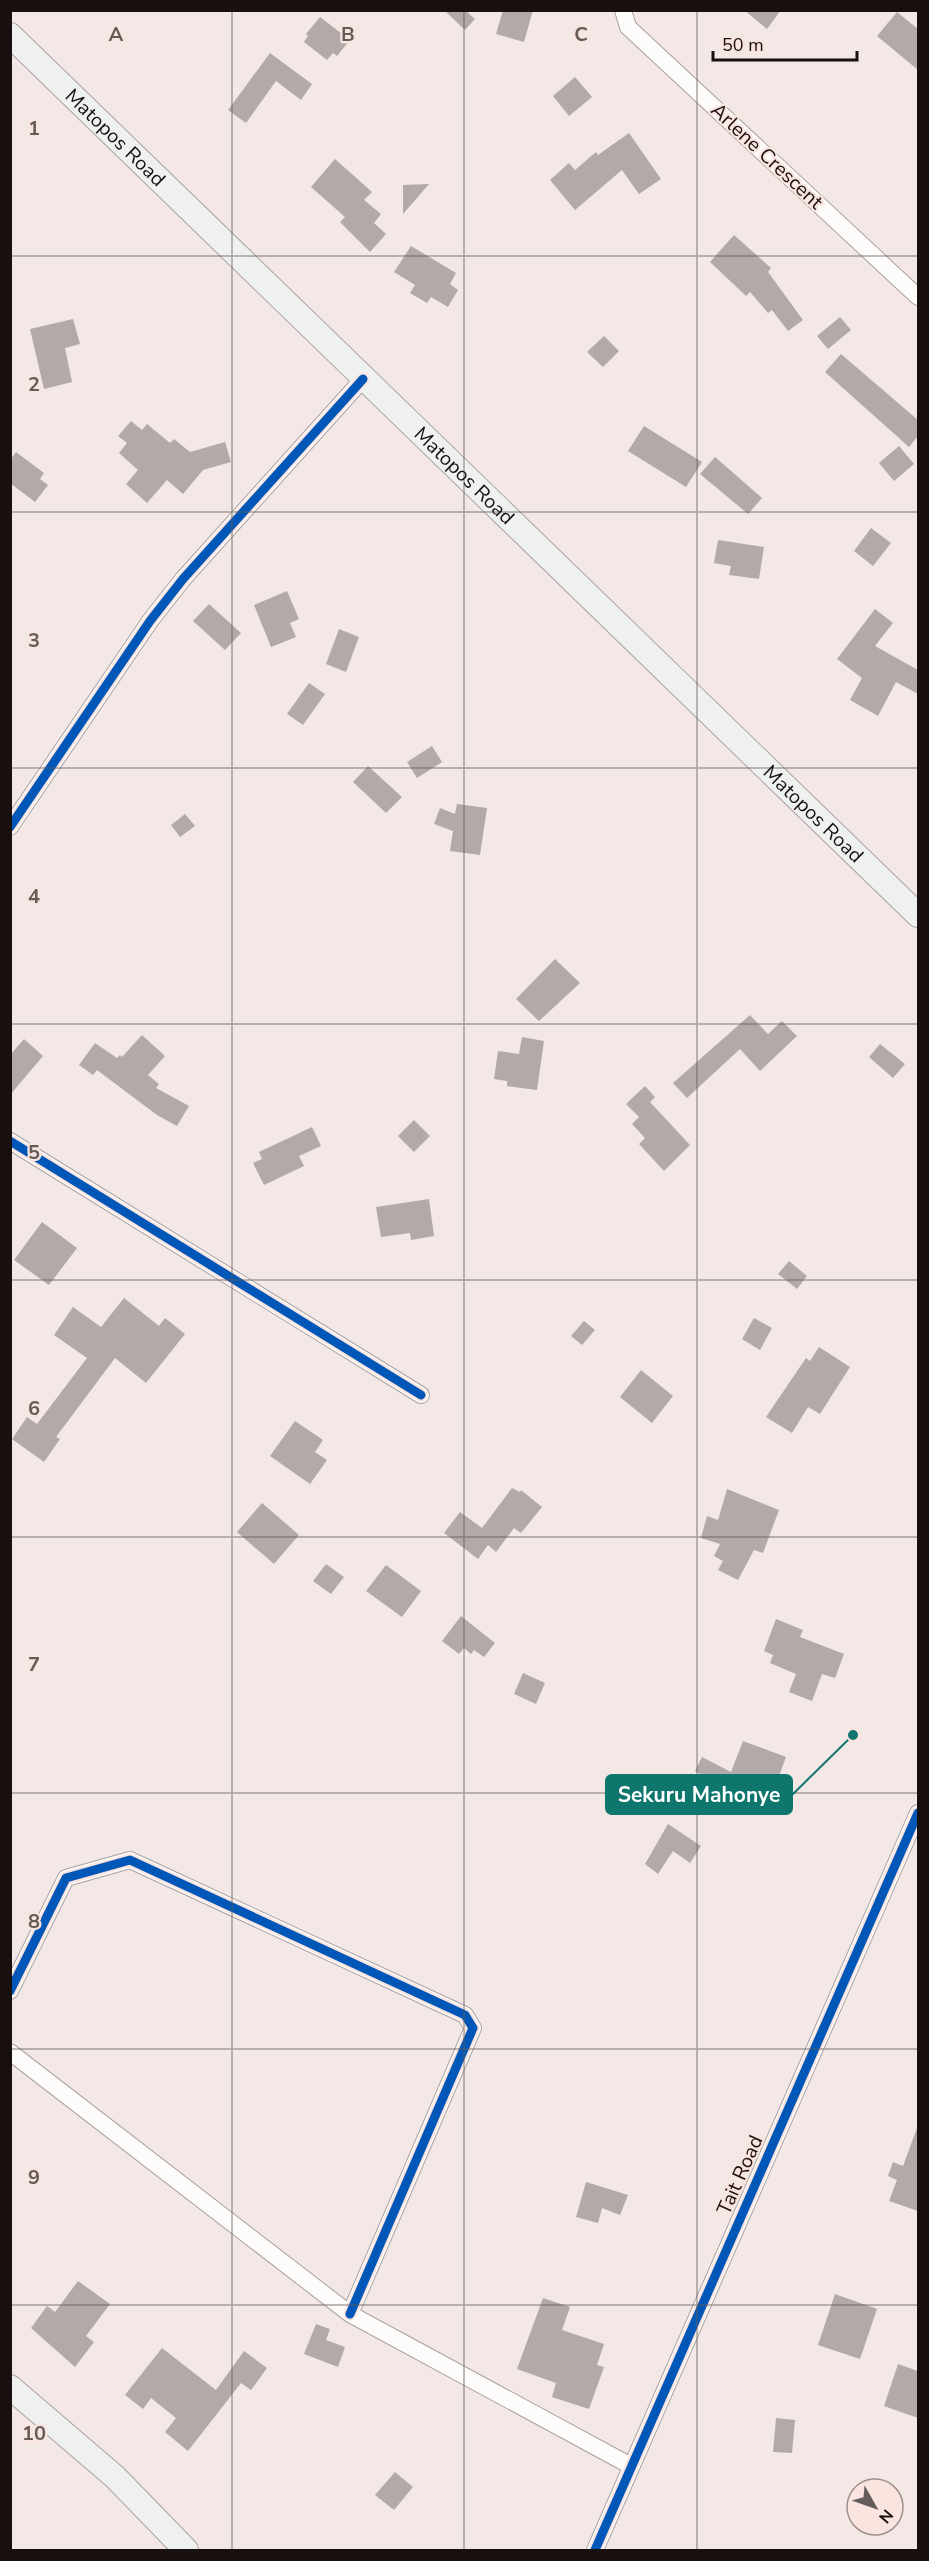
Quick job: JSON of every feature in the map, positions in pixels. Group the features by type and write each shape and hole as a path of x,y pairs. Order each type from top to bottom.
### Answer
{"main road":[{"name":"Matopos Road","path":"10,35 167,184 363,379 918,915"},
{"path":"10,2388 115,2477 186,2550"}],"street":[{"name":"Arlene Crescent","path":"623,10 628,27 918,297"},
{"path":"10,827 170,596 363,379"},
{"path":"10,1141 421,1395"},
{"name":"Tait Road","path":"594,2550 918,1813"},
{"path":"10,1990 66,1878 130,1860 465,2015 473,2028 350,2314"},
{"path":"10,2052 350,2314 632,2466"}],"building":[{"path":"444,10 465,10 475,19 465,30"},
{"path":"503,10 533,10 524,42 496,34"},
{"path":"744,10 781,10 767,29"},
{"path":"897,12 918,29 918,70 877,36"},
{"path":"320,17 350,40 337,56 333,53 327,60 304,42 308,36 306,34"},
{"path":"270,53 312,84 301,100 276,81 246,123 228,110"},
{"path":"575,77 592,97 569,116 553,96"},
{"path":"629,133 661,179 639,194 622,170 575,210 550,180 569,163 575,170 596,152 598,155"},
{"path":"335,159 372,192 364,200 381,214 374,223 386,234 370,252 340,222 345,217 311,187"},
{"path":"429,184 403,214 403,185"},
{"path":"734,235 771,268 768,272 803,320 788,331 772,310 768,313 750,292 746,296 710,262"},
{"path":"411,246 456,273 450,284 458,290 448,307 431,297 427,303 410,293 415,285 394,272"},
{"path":"840,317 851,330 828,349 817,336"},
{"path":"73,319 80,344 65,348 72,382 44,389 30,329"},
{"path":"604,336 619,351 603,367 587,352"},
{"path":"841,354 918,420 918,436 909,447 825,372"},
{"path":"131,421 142,430 147,424 170,443 174,439 190,452 225,442 231,462 203,470 183,494 167,480 147,503 126,484 138,470 119,453 127,443 118,436"},
{"path":"644,426 702,462 686,487 628,451"},
{"path":"899,446 914,464 894,481 879,463"},
{"path":"16,452 44,473 40,479 48,485 35,502 10,483 10,460"},
{"path":"715,457 762,498 748,514 700,474"},
{"path":"871,528 891,543 873,566 854,551"},
{"path":"718,540 764,547 759,579 729,575 731,566 714,563"},
{"path":"287,591 299,619 290,623 296,637 271,647 254,605"},
{"path":"209,604 241,633 225,650 193,621"},
{"path":"875,609 893,623 875,646 918,670 918,694 896,682 878,716 850,700 862,678 837,659"},
{"path":"339,629 359,637 346,672 326,664"},
{"path":"309,683 325,694 303,725 287,714"},
{"path":"432,746 442,762 417,778 407,762"},
{"path":"368,766 402,797 386,813 353,782"},
{"path":"457,804 487,808 480,855 450,851 453,831 434,824 440,808 455,814"},
{"path":"185,814 195,826 180,837 171,825"},
{"path":"555,959 580,983 539,1021 516,999"},
{"path":"750,1015 768,1034 782,1021 797,1036 760,1071 740,1049 687,1098 673,1083"},
{"path":"142,1035 165,1056 148,1075 159,1084 156,1088 189,1106 177,1126 157,1115 97,1070 93,1075 79,1065 95,1043 117,1058 120,1055 122,1057"},
{"path":"522,1037 544,1041 537,1090 507,1086 507,1081 494,1079 498,1051 519,1054"},
{"path":"24,1039 43,1056 10,1095 10,1055"},
{"path":"880,1044 905,1064 893,1078 869,1057"},
{"path":"645,1086 655,1097 650,1102 690,1145 664,1171 639,1144 645,1138 632,1124 639,1117 626,1104"},
{"path":"414,1120 430,1136 414,1152 398,1136"},
{"path":"312,1127 321,1146 299,1156 304,1166 264,1185 253,1163 262,1159 259,1152"},
{"path":"429,1199 434,1236 411,1240 410,1233 381,1237 376,1207"},
{"path":"42,1222 77,1248 49,1285 14,1260"},
{"path":"789,1261 807,1276 797,1289 778,1274"},
{"path":"124,1298 159,1326 165,1318 185,1334 146,1383 115,1358 56,1437 60,1439 44,1462 12,1439 27,1417 37,1424 87,1358 54,1335 73,1307 101,1327"},
{"path":"754,1318 772,1328 760,1350 742,1339"},
{"path":"584,1321 595,1330 582,1345 571,1336"},
{"path":"819,1347 850,1367 820,1414 808,1407 792,1433 766,1417 806,1358 810,1361"},
{"path":"641,1370 673,1396 652,1423 620,1397"},
{"path":"295,1421 323,1440 315,1452 327,1460 310,1484 270,1456"},
{"path":"512,1488 520,1492 521,1490 542,1507 521,1533 514,1528 496,1552 488,1545 478,1559 444,1533 460,1512 482,1528"},
{"path":"727,1489 779,1510 763,1553 754,1550 738,1580 718,1570 723,1561 714,1556 720,1544 701,1538 707,1516 718,1520"},
{"path":"262,1503 299,1535 274,1564 237,1532"},
{"path":"326,1564 344,1577 331,1594 313,1581"},
{"path":"386,1565 421,1591 402,1617 366,1591"},
{"path":"461,1616 495,1643 484,1657 474,1650 471,1654 464,1648 459,1654 442,1641"},
{"path":"776,1619 803,1630 800,1637 844,1654 835,1678 822,1674 812,1701 789,1692 796,1674 770,1663 773,1655 764,1651"},
{"path":"523,1673 545,1683 536,1704 514,1694"},
{"path":"743,1741 786,1757 776,1784 766,1781 763,1790 767,1792 757,1805 741,1799 743,1793 718,1784 695,1771 702,1757 731,1772"},
{"path":"668,1824 701,1846 690,1863 673,1851 658,1874 645,1864"},
{"path":"917,2128 918,2211 889,2201 897,2180 888,2176 893,2162 903,2166"},
{"path":"586,2182 628,2195 620,2215 602,2208 598,2223 576,2217"},
{"path":"78,2281 110,2304 86,2336 94,2342 75,2367 31,2328 47,2306 55,2312"},
{"path":"835,2294 877,2309 860,2359 818,2345"},
{"path":"543,2298 570,2307 562,2330 604,2344 597,2365 604,2367 589,2409 552,2397 556,2383 517,2369"},
{"path":"316,2324 330,2329 326,2340 345,2347 338,2367 304,2354"},
{"path":"162,2348 216,2390 244,2351 267,2368 251,2390 241,2383 188,2451 165,2432 176,2418 151,2398 143,2409 125,2395"},
{"path":"898,2364 918,2371 918,2418 884,2406"},
{"path":"776,2418 795,2420 792,2453 773,2452"},
{"path":"395,2472 413,2487 394,2510 375,2495"}],"cycle path":[{"path":"10,827 150,621 183,579 363,379"},
{"path":"10,1141 421,1395"},
{"path":"595,2550 918,1813"},
{"path":"10,1991 66,1878 130,1860 465,2015 473,2028 350,2314"}],"place":[{"name":"Sekuru Mahonye","path":"853,1735"}]}
